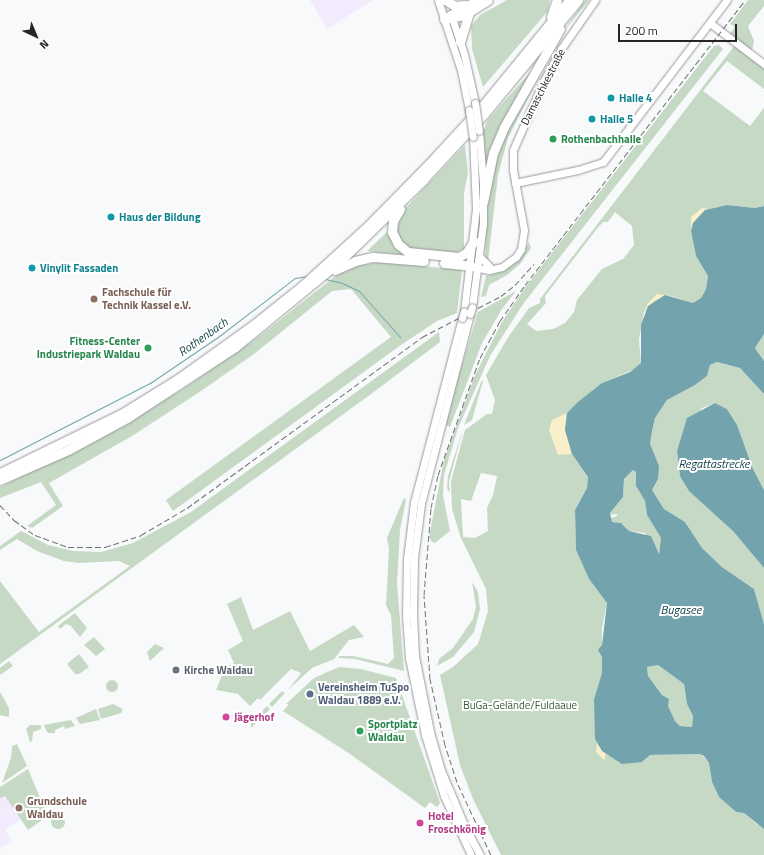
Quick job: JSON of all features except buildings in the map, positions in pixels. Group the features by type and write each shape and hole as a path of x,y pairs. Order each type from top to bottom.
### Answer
{"highway":[{"path":"445,0 456,7 473,5"},
{"path":"449,17 473,5 488,0"},
{"path":"532,46 554,13 557,0"},
{"path":"319,278 429,164 532,46 569,0"},
{"path":"0,480 68,450 167,394 252,335 319,278 424,179 489,108 578,0"},
{"path":"483,202 493,153 504,127 578,0"},
{"path":"460,42 473,5"},
{"path":"424,179 395,216 391,228 394,240 408,252 454,258 465,255 474,241"},
{"path":"0,473 121,414 178,379 319,278 347,264 373,257 476,267"}],"main road":[{"path":"438,0 449,17 460,42 475,103 479,131 483,202 480,257 476,267 467,312 421,504 414,558 413,614 415,656 437,755 459,815 480,855"},
{"path":"445,0 461,70 473,137 476,180 474,241 476,280 414,502 407,559 406,616 409,658 425,735 444,796 471,855"},
{"name":"Damaschkestraße","path":"476,267 489,268 510,262 521,249 524,238 512,160 517,139 561,49 595,0"},
{"path":"515,182 578,170 603,162 727,0"},
{"path":"710,23 764,64"},
{"path":"480,257 489,268"},
{"name":"Damaschkestraße","path":"476,280 489,268"}],"shaded area":[{"path":"310,0 373,0 327,29"},
{"name":"Grundschule Waldau","path":"28,769 43,805 5,830 12,841 0,849 0,787"}],"green space":[{"path":"507,0 550,0 548,11 483,87 472,49 471,26 480,15"},
{"path":"585,0 589,0 564,31 508,138 498,175 488,262 485,257 487,196 500,142 553,46"},
{"path":"748,0 764,0 764,6 748,26 754,41 752,51 729,35 735,27 730,24"},
{"path":"719,45 723,49 523,304 490,356 458,428 444,475 443,495 450,531 435,543 432,542 429,537 444,460 475,375 502,322 526,286 714,46"},
{"name":"BuGa-Gelände/Fuldaaue","path":"735,45 764,67 764,89 727,61 703,91 750,126 764,108 764,206 755,208 727,205 705,210 691,231 696,256 708,276 706,289 701,298 693,303 671,296 644,312 639,340 641,363 637,368 602,383 567,413 572,454 588,477 587,488 575,510 576,550 589,579 607,603 602,628 602,673 594,699 642,762 650,755 699,754 704,757 709,763 712,782 719,797 736,812 744,813 758,825 764,813 764,855 501,855 473,799 460,765 440,675 453,667 478,644 488,611 486,589 461,538 452,509 451,481 465,430 487,414 492,414 495,400 486,375 507,339 529,308 540,303 540,299","holes":["615,212 632,226 634,245 623,259 602,269 577,300 574,312 565,323 553,329 536,331 527,324 546,303 545,296 596,230 603,222 608,222","481,473 497,476 493,495 487,508 488,531 475,538 463,537 461,499 471,501"]},
{"path":"531,71 486,169 482,135 487,121"},
{"path":"465,145 468,173 464,193 464,249 451,254 410,249 399,239 396,226 400,214"},
{"path":"387,232 394,247 409,256 367,251"},
{"path":"529,242 531,248 520,264 507,275 489,285 486,296 481,297 486,276 507,269 523,253"},
{"path":"381,262 462,270 457,313 437,321 398,347 173,511 166,500 391,337 351,289 332,291 254,354 198,393 132,436 49,483 63,506 32,528 27,526 56,505 41,482 0,498 0,487 95,441 183,389 257,338 338,274 355,266"},
{"path":"516,291 502,309 482,343 450,427 444,424 478,312"},
{"path":"439,332 440,342 371,394 0,664 0,581 39,632 130,566 119,561 79,563 64,561 37,551 17,539 0,550 0,546 21,531 48,545 73,551 101,552 133,543 191,512"},
{"path":"764,334 764,361 755,348"},
{"path":"717,362 740,368 764,394 764,490 753,469 737,425 727,409 715,403 702,408 677,451 680,476 733,531 764,568 764,624 754,589 722,567 702,548 685,522 664,509 652,490 658,479 650,444 655,418 667,400 695,385 707,376 710,365"},
{"path":"482,380 483,381 472,420 464,425"},
{"path":"463,429 449,482 450,493 447,488 448,476"},
{"path":"633,470 636,472 636,486 645,501 647,515 661,538 659,554 645,533 629,531 621,523 612,522 611,518 617,516 617,514 611,515 610,513 623,497 624,479"},
{"path":"404,498 406,500 400,530 397,583 404,671 355,659 339,658 339,656 353,656 388,664 394,658 391,615 386,605 389,549 387,538"},
{"path":"472,582 478,592 480,609 474,632 453,657 437,666 439,659 453,648 473,619 476,607"},
{"path":"241,597 253,630 290,611 310,651 354,625 364,637 349,640 334,659 312,668 289,689 301,673 291,669 260,700 258,698 250,706 238,694 216,690 225,668 234,663 228,650 243,641 227,604"},
{"path":"75,613 87,628 80,637 71,626 66,624 60,629 58,626"},
{"path":"94,637 105,649 96,656 84,645"},
{"path":"155,644 164,648 150,661 147,652"},
{"path":"79,654 89,667 79,674 75,674 67,664"},
{"path":"9,661 13,666 0,675 0,668"},
{"path":"658,665 684,684 687,704 693,716 692,727 680,726 675,721 662,695 648,676 647,667"},
{"name":"Sportplatz Waldau","path":"339,667 361,669 396,678 440,803 437,807 430,802 425,808 350,754 283,711 289,704 286,704 314,678"},
{"path":"110,680 114,680 118,686 114,692 110,692 106,688 106,684"},
{"path":"282,691 285,693 272,707 269,704"},
{"path":"0,692 9,708 9,717 0,715"},
{"path":"113,704 123,709 121,713 101,719 98,709"},
{"path":"267,706 270,709 251,728 251,723"},
{"path":"96,709 100,720 80,724 76,718"},
{"path":"71,720 75,726 65,729 64,726 55,730 55,733 48,733 44,725"},
{"path":"30,725 41,725 41,729 33,732 32,741 30,742 26,729"},
{"path":"17,744 27,766 2,783 11,758 12,746"},
{"name":"Grundschule Waldau","path":"28,769 45,810 42,820 28,830 5,796 0,798 0,787"},
{"path":"55,815 61,815 65,819 65,825 61,829 55,829 51,825 51,819"}],"sand":[{"path":"702,208 710,209 705,210 693,223 691,231 691,217"},
{"path":"657,294 671,296 655,300 644,312 648,303"},
{"path":"567,413 565,430 572,454 558,455 549,430 552,420"},
{"path":"597,742 606,754 604,760 596,752"}],"water":[{"name":"Bugasee","path":"727,205 755,208 764,206 764,334 755,348 764,361 764,394 740,368 717,362 710,365 707,376 695,385 667,400 655,418 650,444 659,466 658,479 652,490 664,509 685,522 702,548 722,567 754,589 764,624 764,829 744,813 736,812 719,797 712,782 709,763 704,756 699,754 650,755 642,762 622,764 602,751 595,739 594,699 602,673 602,657 598,650 602,645 607,603 589,579 576,550 575,510 587,488 588,477 572,454 565,430 567,413 602,383 630,372 641,363 641,325 648,306 665,295 693,303 701,298 706,289 708,276 696,256 691,231 693,223 705,210","holes":["633,470 636,472 636,486 645,501 647,515 661,538 659,554 651,536 629,531 621,523 612,522 610,513 623,497 624,479","658,665 684,684 687,704 693,716 692,727 680,726 675,721 668,706 669,699 662,695 648,676 647,667"]},
{"name":"Regattastrecke","path":"715,403 727,409 737,425 753,469 764,490 764,568 733,531 689,491 680,476 677,451 687,418"}],"waterway":[{"name":"Rothenbach","path":"0,460 150,383 218,337 295,278 308,276"},
{"name":"Rothenbach","path":"325,279 342,283 359,291 400,337"}],"railway":[{"path":"491,855 457,782 445,745 430,679 424,595 431,508 438,475 480,358 500,321 525,285 745,0"},
{"path":"0,505 14,520 35,535 68,547 105,547 141,535 187,508 422,337 501,296 515,285 534,264"}],"place":[{"name":"Halle 4","path":"611,98"},
{"name":"Halle 5","path":"592,119"},
{"name":"Rothenbachhalle","path":"553,139"},
{"name":"Haus der Bildung","path":"111,217"},
{"name":"Vinylit Fassaden","path":"32,268"},
{"name":"Fachschule für Technik Kassel e.V.","path":"94,299"},
{"name":"Fitness-Center Industriepark Waldau","path":"148,348"},
{"name":"Kirche Waldau","path":"176,670"},
{"name":"Vereinsheim TuSpo Waldau 1889 e.V.","path":"310,694"},
{"name":"Jägerhof","path":"226,717"},
{"name":"Sportplatz Waldau","path":"360,731"},
{"name":"Grundschule Waldau","path":"19,808"},
{"name":"Hotel Froschkönig","path":"420,823"}]}
